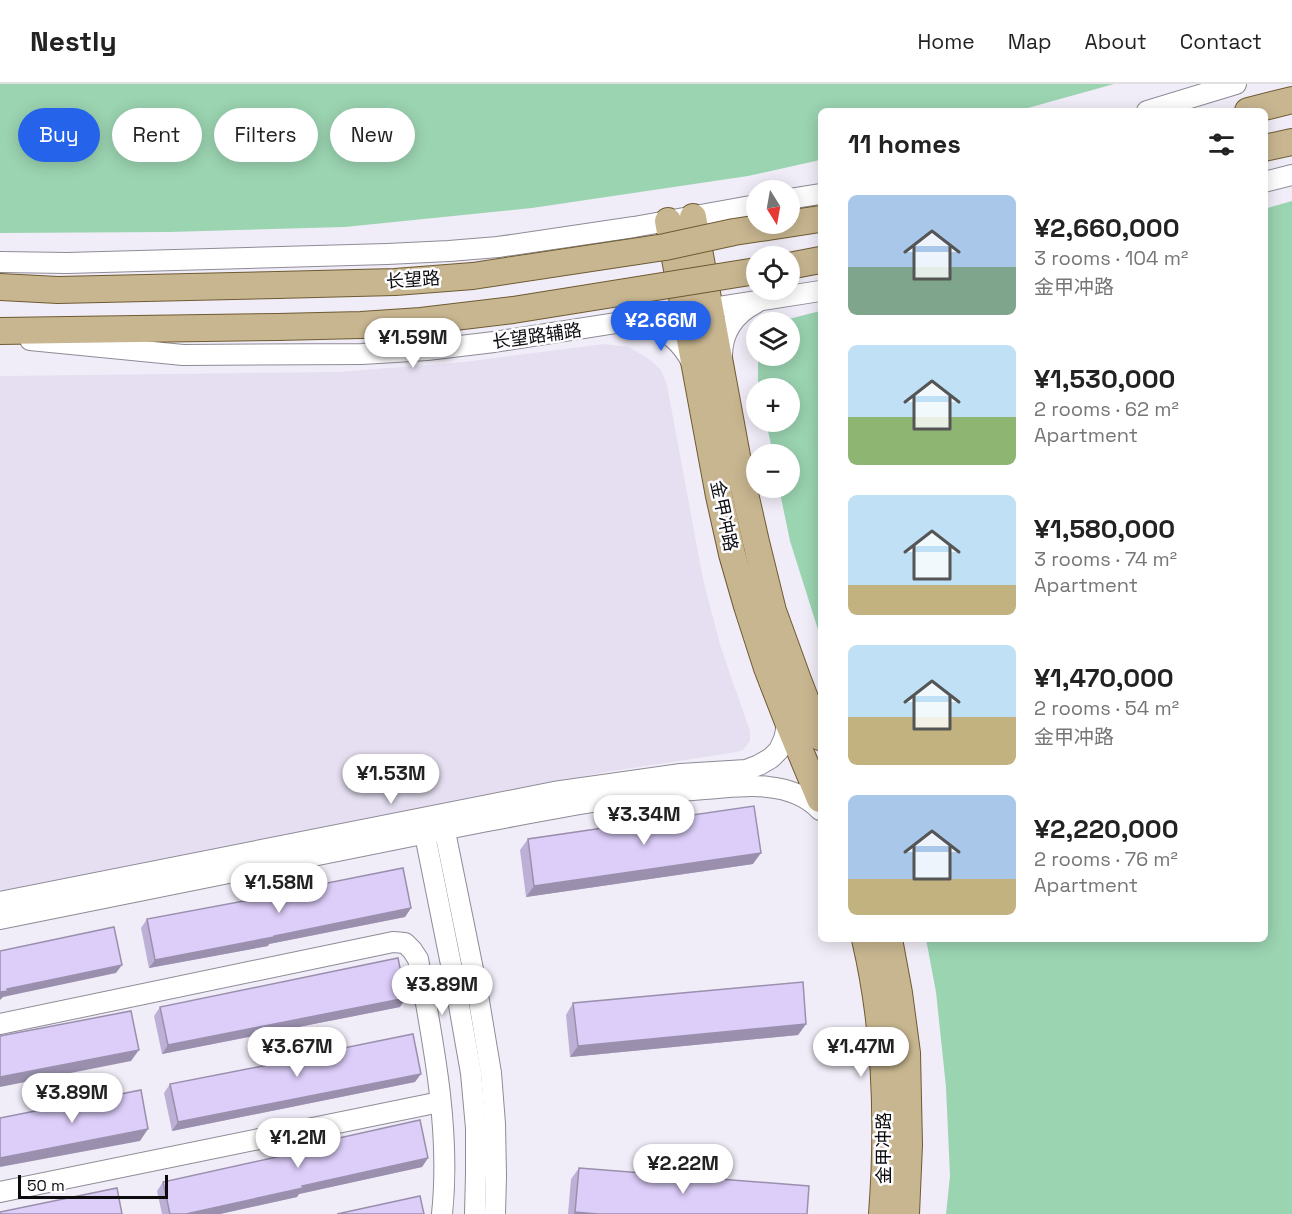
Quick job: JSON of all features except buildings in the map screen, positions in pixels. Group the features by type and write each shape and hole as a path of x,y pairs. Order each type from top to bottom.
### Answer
{"main road":[{"path":"1260,108 1292,100"},
{"path":"1268,147 1292,142"},
{"name":"金甲冲路","path":"693,217 756,542 773,611 818,731"},
{"name":"长望路","path":"0,287 58,290 277,285 395,282 473,276 644,250 734,232 818,219"},
{"name":"金甲冲路","path":"668,221 719,496 732,554 767,668 818,795"},
{"path":"800,264 818,260"},
{"path":"0,331 278,327 421,321 513,310 746,273"},
{"name":"金甲冲路","path":"866,942 877,1002 882,1059 885,1123 882,1214"},
{"name":"金甲冲路","path":"890,942 907,1053 909,1154 906,1214"}],"street":[{"path":"1157,108 1236,84"},
{"path":"1268,181 1292,175"},
{"path":"800,198 818,194"},
{"path":"0,262 67,263 449,251 498,247 634,227 746,207"},
{"name":"长望路辅路","path":"0,338 183,355 362,354 482,344 818,291"},
{"path":"722,371 722,348 727,331 744,309 760,301"},
{"path":"631,322 662,329 672,336 689,357 697,374"},
{"path":"443,822 554,792 681,774 746,770 771,758 778,750 784,739 788,722"},
{"path":"0,902 423,825 682,790 767,786 800,794 818,808"},
{"path":"443,822 477,989 490,1073 495,1124 495,1214"},
{"path":"0,919 423,825"},
{"path":"423,825 471,1073 476,1140 475,1214"},
{"path":"0,1024 393,942 405,943 418,959 444,1130 442,1214"},
{"path":"0,1192 440,1102"}],"shaded area":[{"path":"604,344 629,347 649,359 661,370 667,385 703,579 721,648 750,731 750,741 743,750 606,772 9,893 0,890 0,376 337,372 464,362"}],"green space":[{"path":"0,84 1114,84 1028,108 818,108 818,160 748,176 532,208 345,227 170,232 0,233"},
{"path":"1292,201 1292,1214 946,1214 950,1176 946,1087 936,992 927,942 1268,942 1268,208"},
{"path":"818,312 818,630 790,541 781,498 800,498 800,444 771,444 768,432 800,432 800,378 758,378 758,366 800,366 800,316"}]}
